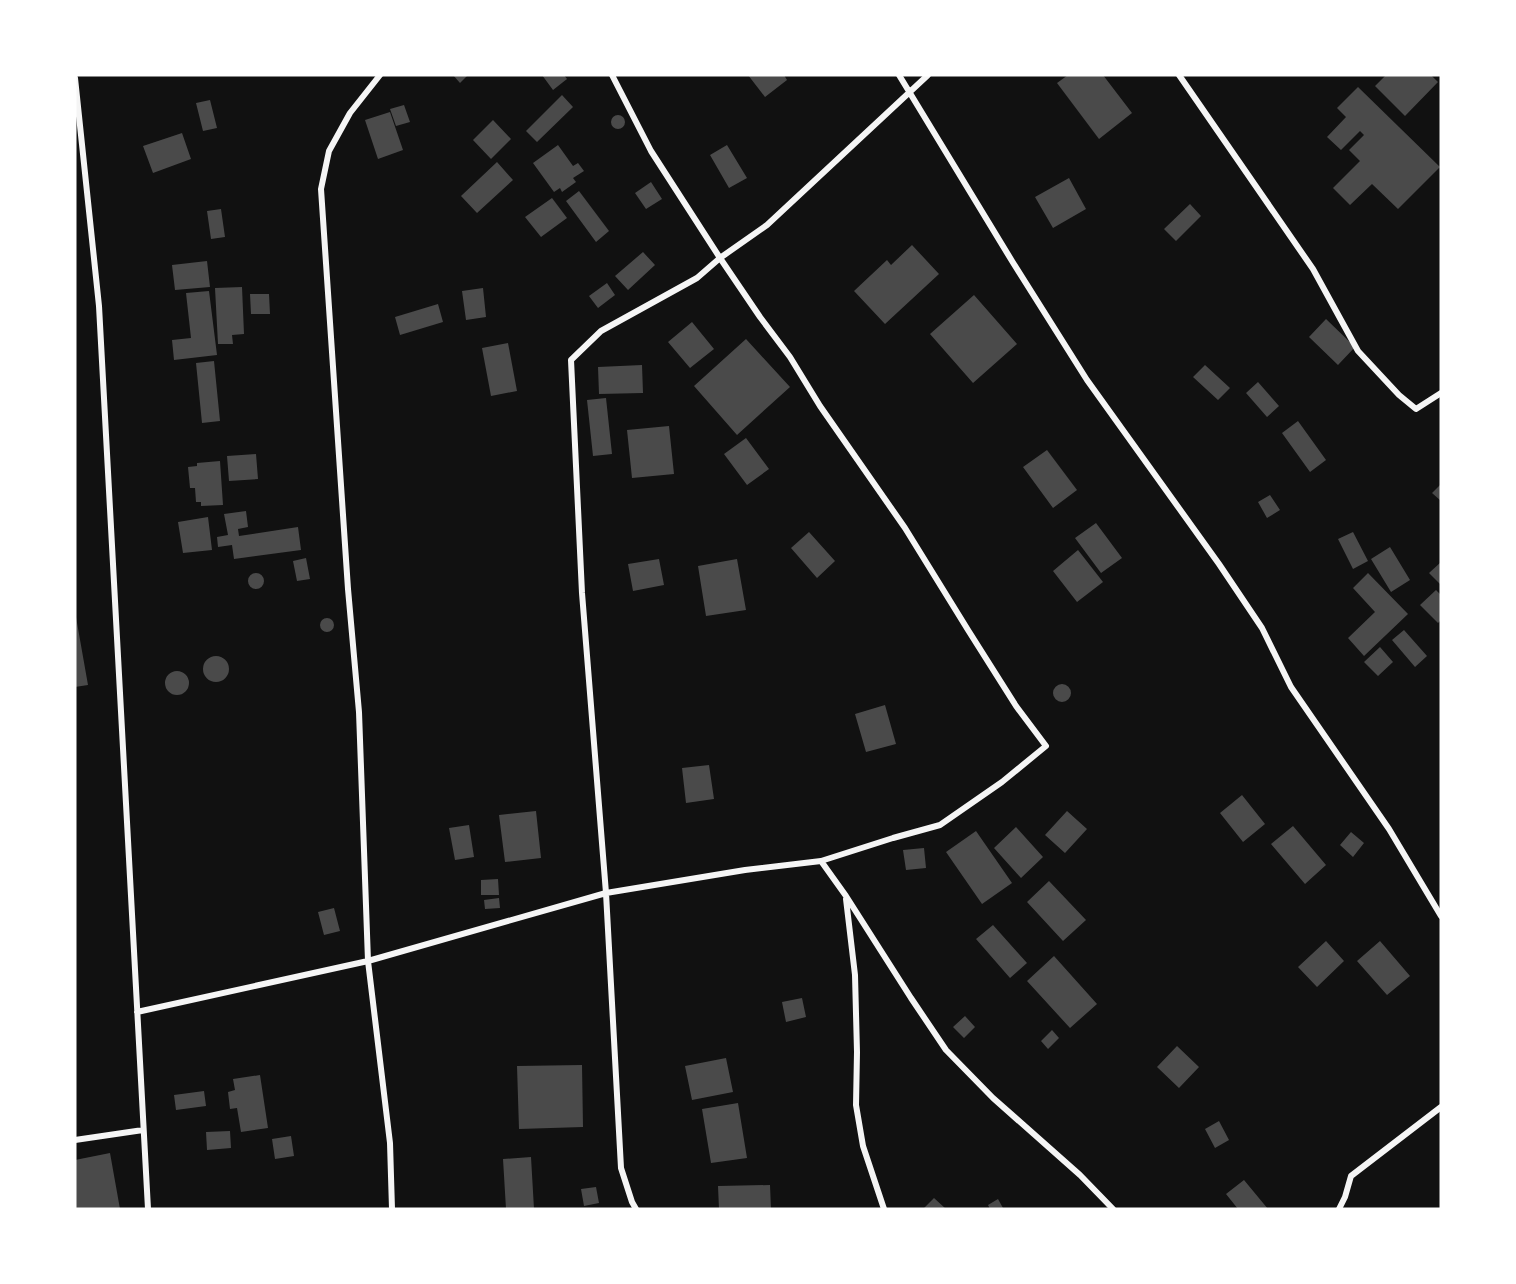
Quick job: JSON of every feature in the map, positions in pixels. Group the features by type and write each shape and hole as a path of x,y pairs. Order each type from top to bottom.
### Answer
{"street":[{"path":"380,75 350,113 329,152 321,189 348,590 359,712 368,961 390,1143 392,1209"},
{"path":"137,1012 368,961 606,893 745,870 821,861 940,825 1002,782 1046,746 1016,706 905,528 720,258 651,151 612,75"},
{"path":"899,75 1087,380 1256,618 1291,687 1389,829 1441,916"},
{"path":"636,1209 621,1168 606,893 582,592 571,360 600,331 697,278 720,258 767,225 927,75"},
{"path":"1179,75 1313,269 1358,351 1399,395 1416,409 1441,393"},
{"path":"75,78 99,306 148,1209"},
{"path":"821,861 946,1050 993,1098 1080,1176 1113,1209"},
{"path":"846,896 855,975 856,1105 863,1146 884,1209"},
{"path":"1339,1209 1351,1176 1441,1107"},
{"path":"75,1140 143,1130"}],"building":[{"path":"453,75 468,75 460,83"},
{"path":"542,75 564,75 567,79 553,90"},
{"path":"748,75 784,75 787,80 765,97"},
{"path":"1068,75 1103,75 1132,113 1099,139 1057,83"},
{"path":"1386,75 1431,75 1438,82 1405,116 1375,86"},
{"path":"1358,87 1440,167 1398,209 1372,184 1350,205 1333,188 1360,161 1349,150 1364,135 1360,131 1341,150 1327,137 1346,117 1337,108"},
{"path":"562,95 573,107 537,142 526,131"},
{"path":"210,100 217,128 203,131 196,103"},
{"path":"404,105 410,122 396,126 390,109"},
{"path":"390,112 403,150 378,159 365,120"},
{"path":"618,115 623,117 625,122 623,127 618,129 613,127 611,122 613,117"},
{"path":"493,120 511,139 491,159 473,140"},
{"path":"182,133 191,159 153,173 143,146"},
{"path":"558,145 573,166 578,163 584,171 573,178 576,182 562,192 560,188 554,192 533,163"},
{"path":"727,145 747,178 729,188 710,155"},
{"path":"497,162 513,180 477,213 461,196"},
{"path":"1069,178 1086,209 1053,228 1035,197"},
{"path":"651,182 662,199 646,209 635,193"},
{"path":"579,191 609,231 596,242 566,201"},
{"path":"552,198 567,218 541,237 525,217"},
{"path":"1190,204 1201,216 1176,241 1164,229"},
{"path":"221,209 225,237 211,239 207,211"},
{"path":"912,245 939,274 885,324 854,291 887,260 891,265"},
{"path":"643,252 655,265 628,290 615,276"},
{"path":"207,261 210,287 175,290 172,265"},
{"path":"607,283 615,295 598,308 589,296"},
{"path":"242,287 244,334 232,335 233,344 218,344 215,288"},
{"path":"483,288 486,317 466,320 462,291"},
{"path":"209,291 217,355 174,360 172,340 191,338 186,293"},
{"path":"250,294 269,294 270,314 251,314"},
{"path":"974,295 1017,344 973,383 930,334"},
{"path":"438,304 443,322 400,335 395,317"},
{"path":"1326,319 1355,347 1338,365 1309,337"},
{"path":"692,322 714,349 690,368 668,342"},
{"path":"746,339 790,387 737,435 694,386"},
{"path":"508,343 517,391 491,396 482,348"},
{"path":"214,361 220,421 202,423 196,363"},
{"path":"642,365 643,393 599,394 598,367"},
{"path":"1205,365 1230,388 1218,400 1193,377"},
{"path":"1258,382 1279,406 1267,417 1246,393"},
{"path":"606,398 612,454 593,456 587,400"},
{"path":"1298,421 1326,460 1310,472 1282,433"},
{"path":"669,426 674,474 632,478 627,430"},
{"path":"746,438 769,469 747,485 724,454"},
{"path":"1047,450 1077,490 1053,508 1023,467"},
{"path":"256,454 258,479 229,481 227,456"},
{"path":"220,461 223,505 201,506 201,502 196,502 195,488 190,488 188,467 197,466 197,463"},
{"path":"1441,484 1441,501 1432,493"},
{"path":"1270,495 1280,510 1267,518 1258,502"},
{"path":"246,511 248,527 238,529 239,536 298,527 301,550 234,559 232,545 218,547 217,537 228,535 224,514"},
{"path":"208,517 212,550 183,553 178,522"},
{"path":"1096,523 1122,558 1101,573 1075,538"},
{"path":"809,532 835,561 817,578 791,548"},
{"path":"1353,532 1368,561 1353,569 1338,539"},
{"path":"1390,547 1410,580 1391,592 1371,559"},
{"path":"1078,550 1103,582 1077,602 1053,571"},
{"path":"306,558 310,579 297,581 293,561"},
{"path":"659,559 664,585 633,591 628,564"},
{"path":"737,559 746,610 706,616 698,566"},
{"path":"1441,562 1441,585 1429,573"},
{"path":"256,573 264,581 256,589 248,581"},
{"path":"1368,573 1408,614 1364,656 1348,638 1375,612 1353,588"},
{"path":"1436,590 1441,595 1441,620 1438,623 1420,605"},
{"path":"75,617 88,685 75,687"},
{"path":"327,618 332,620 334,625 332,630 327,632 322,630 320,625 322,620"},
{"path":"1404,630 1427,656 1415,667 1392,640"},
{"path":"1380,647 1393,662 1378,676 1364,662"},
{"path":"216,656 225,660 229,669 225,678 216,682 207,678 203,669 207,660"},
{"path":"177,671 182,672 188,678 188,688 182,694 177,695 172,694 166,688 165,683 166,678 172,672"},
{"path":"1062,684 1068,687 1071,693 1068,699 1062,702 1056,699 1053,693 1056,687"},
{"path":"885,705 896,744 866,752 855,714"},
{"path":"709,765 714,799 686,803 682,768"},
{"path":"1242,795 1265,824 1243,842 1220,813"},
{"path":"536,811 541,858 505,862 499,815"},
{"path":"1067,811 1087,829 1065,853 1045,835"},
{"path":"469,825 474,857 455,860 449,828"},
{"path":"1293,826 1326,865 1305,884 1271,844"},
{"path":"1016,827 1043,857 1021,878 994,848"},
{"path":"976,831 1012,883 982,904 946,852"},
{"path":"1351,832 1364,843 1353,857 1340,845"},
{"path":"924,848 926,868 906,870 903,850"},
{"path":"498,879 499,895 481,895 481,880"},
{"path":"1049,881 1086,920 1063,941 1027,902"},
{"path":"499,898 500,908 485,909 484,900"},
{"path":"334,908 340,931 324,935 318,912"},
{"path":"993,925 1027,963 1010,978 976,939"},
{"path":"1326,941 1344,961 1317,987 1298,967"},
{"path":"1380,941 1410,976 1387,995 1357,961"},
{"path":"1054,956 1097,1004 1070,1028 1027,981"},
{"path":"802,998 806,1017 786,1022 782,1002"},
{"path":"965,1016 975,1027 964,1038 953,1027"},
{"path":"1052,1030 1059,1038 1048,1049 1041,1041"},
{"path":"1177,1046 1199,1067 1179,1088 1157,1067"},
{"path":"726,1058 733,1092 692,1100 685,1066"},
{"path":"582,1065 583,1127 519,1129 517,1066"},
{"path":"260,1075 268,1128 241,1132 237,1108 230,1109 228,1092 235,1090 233,1079"},
{"path":"204,1091 206,1106 176,1110 174,1095"},
{"path":"738,1103 747,1158 711,1163 702,1109"},
{"path":"1219,1121 1229,1140 1215,1148 1205,1129"},
{"path":"230,1131 231,1148 207,1150 206,1132"},
{"path":"291,1136 294,1156 275,1159 272,1139"},
{"path":"110,1153 120,1209 75,1209 75,1160"},
{"path":"531,1157 534,1209 506,1209 503,1159"},
{"path":"1244,1180 1268,1209 1238,1209 1226,1194"},
{"path":"770,1185 771,1209 719,1209 718,1186"},
{"path":"596,1187 599,1203 584,1206 581,1189"},
{"path":"934,1198 946,1209 923,1209"},
{"path":"998,1199 1003,1208 990,1209 988,1205"}]}
